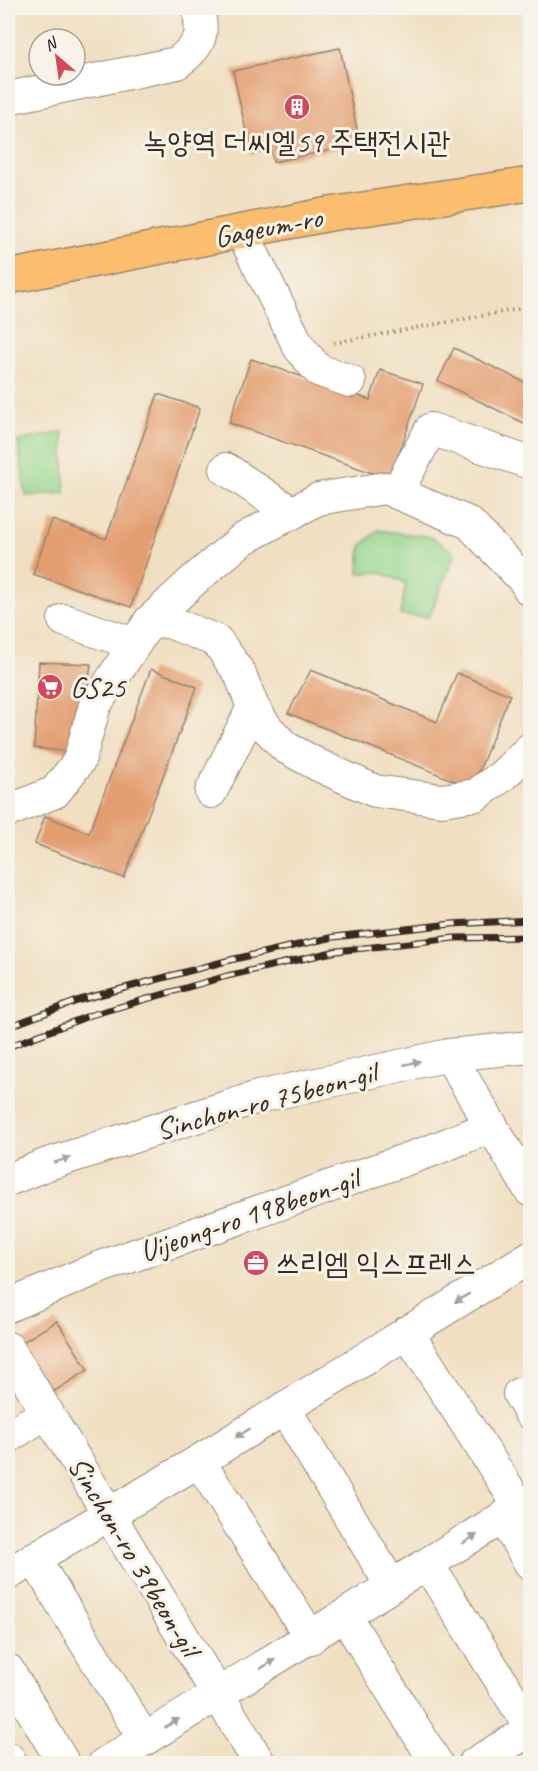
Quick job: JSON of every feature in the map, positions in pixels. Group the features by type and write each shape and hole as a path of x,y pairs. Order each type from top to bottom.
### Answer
{"main road":[{"name":"Gageum-ro","path":"8,277 330,214 531,184"}],"street":[{"path":"8,98 177,63 194,50 202,29 198,8"},
{"path":"242,232 299,347 318,370 350,381"},
{"path":"397,492 430,429 531,463"},
{"path":"226,469 292,513"},
{"path":"8,811 55,792 79,761 95,705 142,632 194,580 243,539 318,499 385,488 397,492 469,523 531,590"},
{"path":"64,620 142,632 169,622 218,640 240,674 253,707 266,727 285,747 375,791 442,800 476,795 502,776 531,749"},
{"path":"211,792 253,707"},
{"name":"Sinchon-ro 75beon-gil","path":"8,1180 258,1097 448,1055 531,1047"},
{"path":"448,1055 531,1190"},
{"name":"Uijeong-ro 198beon-gil","path":"8,1306 98,1268 492,1126"},
{"path":"8,1574 199,1461 531,1257"},
{"path":"407,1332 518,1509 531,1563"},
{"name":"Sinchon-ro 39beon-gil","path":"8,1348 261,1764"},
{"path":"284,1408 391,1585"},
{"path":"8,1437 47,1412"},
{"path":"199,1461 311,1638"},
{"path":"104,1764 311,1638 391,1585 428,1565 518,1509"},
{"path":"34,1558 144,1739"},
{"path":"428,1565 531,1728 474,1764"},
{"path":"345,1616 437,1764"},
{"path":"8,1670 64,1764"},
{"path":"8,1758 11,1764"}],"path":[{"path":"324,345 531,307"}],"green space":[{"path":"63,432 65,493 26,496 18,441"},
{"path":"378,530 431,537 455,553 429,617 400,615 406,583 380,572 359,573 361,546"}],"building":[{"name":"녹양역 더씨엘59 주택전시관","path":"340,48 360,144 273,162 271,149 251,154 233,71"},
{"path":"454,348 530,385 530,426 438,381"},
{"path":"251,359 370,400 380,370 423,384 390,479 229,423"},
{"path":"158,394 200,408 131,607 33,574 52,520 106,539"},
{"path":"39,662 91,664 78,753 34,748"},
{"path":"151,669 197,687 124,878 35,844 45,816 89,833"},
{"path":"311,670 437,722 457,673 510,695 472,788 288,713"},
{"path":"57,1321 88,1370 50,1394 19,1344"}],"railway":[{"path":"8,1027 80,1000 230,960 334,937 451,924 530,920"},
{"path":"8,1047 91,1015 227,976 337,951 454,938 530,937"}],"place":[{"name":"녹양역 더씨엘59 주택전시관","path":"297,107"},
{"name":"GS25","path":"50,687"},
{"name":"쓰리엠 익스프레스","path":"256,1263"}]}
